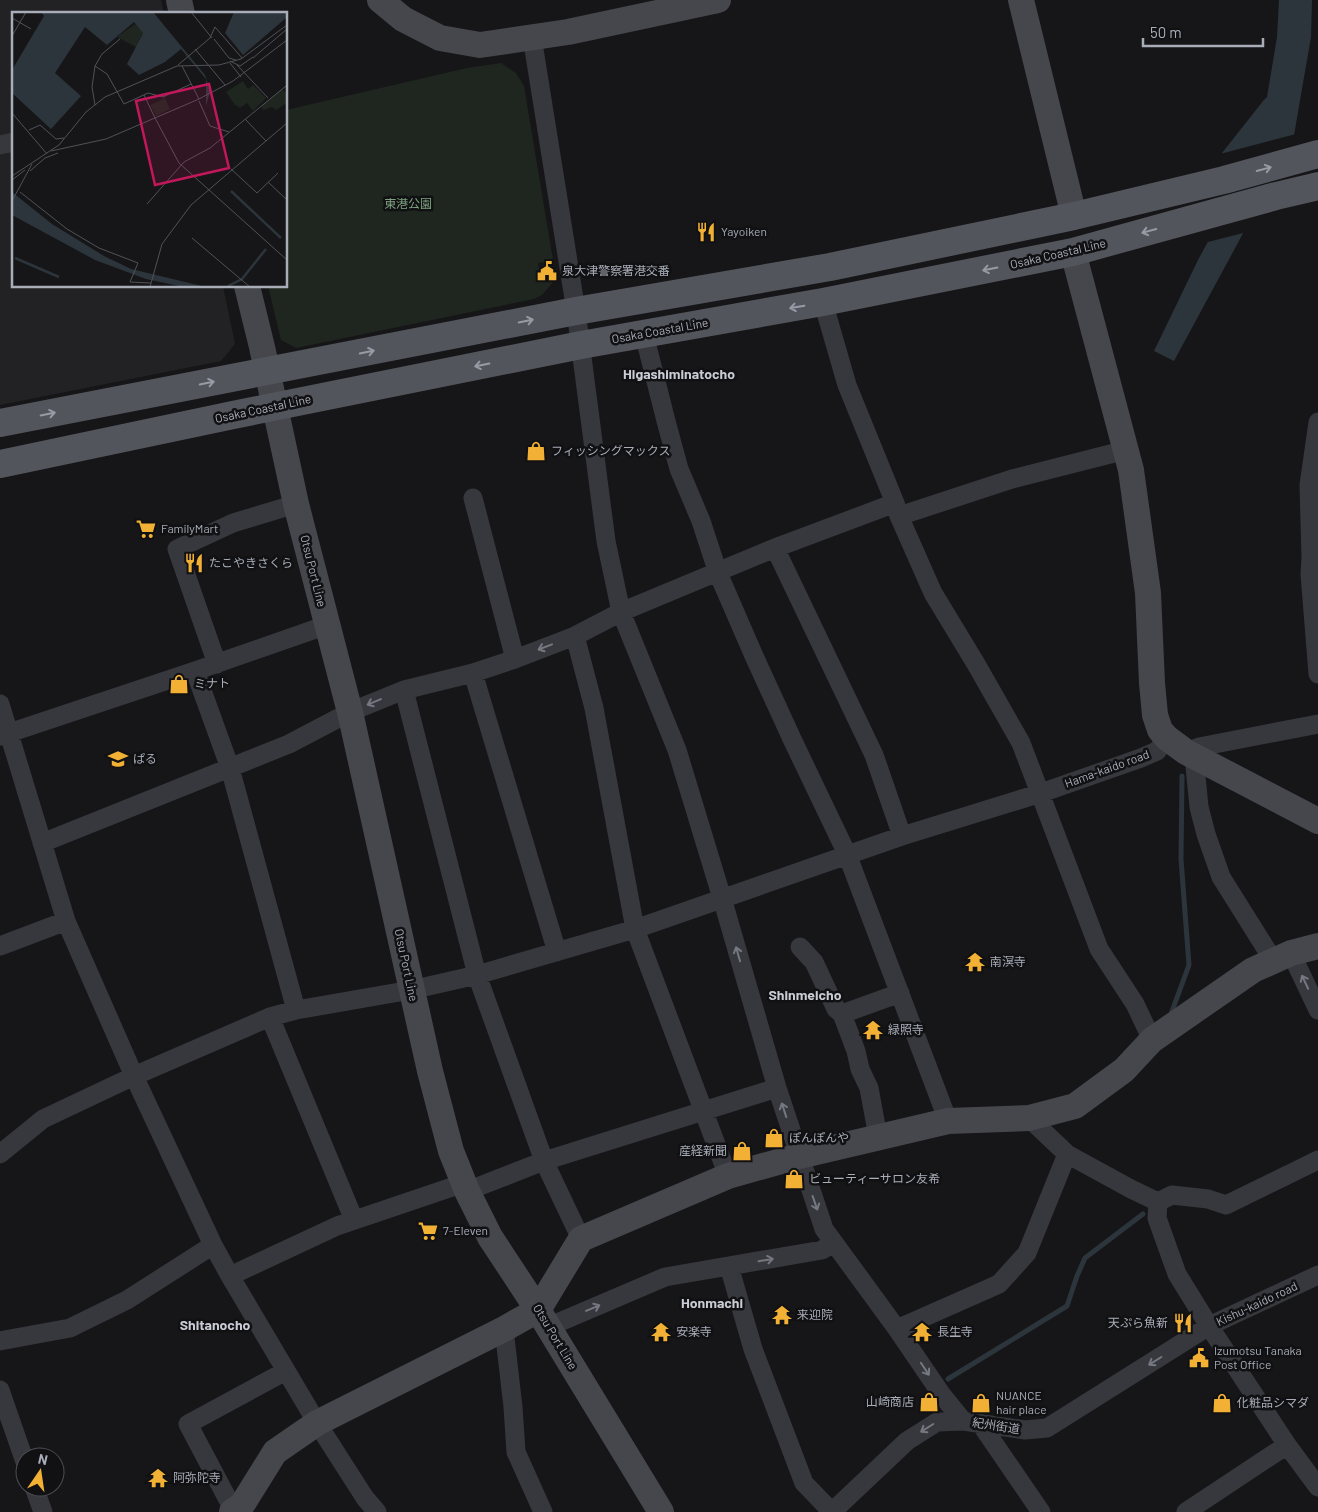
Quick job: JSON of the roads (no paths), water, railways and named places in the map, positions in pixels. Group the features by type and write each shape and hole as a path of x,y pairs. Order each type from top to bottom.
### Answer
{"main road":[{"path":"0,423 576,311 830,267 1074,216 1224,180 1312,156"},
{"name":"Osaka Coastal Line","path":"0,464 274,406 581,345 823,302 1073,252 1318,186"}],"street":[{"path":"380,0 403,19 440,38 480,45 568,32 718,0"},
{"path":"1021,0 1074,216"},
{"path":"532,38 576,311 606,541 621,612 678,750 777,1088 824,1229 897,1329 942,1395 972,1422 1041,1512"},
{"path":"1073,252 1131,470 1148,593 1155,715 1160,730 1182,749 1318,821"},
{"name":"Otsu Port Line","path":"247,288 296,504 350,712 411,990 449,1142 465,1187 490,1237 543,1318 661,1512"},
{"path":"823,302 847,386 933,593 1021,743 1099,949 1135,1004 1152,1040"},
{"path":"644,334 680,469 701,522 718,573 792,739 847,854 948,1121"},
{"path":"1318,422 1309,485 1318,674"},
{"path":"42,843 289,744 350,712 404,690 473,673 575,636 621,612 775,548 897,509 1126,450"},
{"path":"473,498 515,659"},
{"path":"217,664 177,549 233,523 296,504"},
{"path":"775,548 874,755 902,836"},
{"path":"4,735 327,625"},
{"path":"575,636 594,708 635,929 702,1112 728,1176"},
{"path":"195,671 230,768 296,1010"},
{"path":"473,673 557,952"},
{"path":"404,690 477,975 544,1161 582,1239"},
{"path":"0,704 4,735 42,843 66,921 134,1076 230,1276 318,1423 365,1498 377,1512"},
{"name":"Hama-kaido road","path":"0,1154 42,1119 270,1016 411,990 477,975 635,929 847,854 1041,793 1141,758 1157,750 1199,747 1318,724"},
{"path":"1182,749 1206,834 1221,877 1282,957 1318,1010"},
{"path":"0,946 66,921"},
{"path":"800,946 814,962 836,1009 842,1014 856,1051 860,1069 869,1088 878,1138"},
{"path":"543,1318 582,1239 728,1176 799,1156 948,1121 1029,1118 1075,1106 1124,1070 1152,1040 1253,970 1282,957 1318,946"},
{"path":"842,1014 900,993"},
{"path":"270,1016 354,1220"},
{"path":"230,1276 337,1226 354,1220 465,1187 777,1088"},
{"path":"1029,1118 1068,1154 1130,1189 1158,1202"},
{"path":"897,1329 999,1284 1027,1253 1068,1154"},
{"path":"1158,1202 1172,1195 1208,1199 1226,1205 1318,1160"},
{"path":"1158,1202 1157,1218 1177,1274 1203,1331 1318,1487"},
{"path":"286,1371 188,1424 238,1510 275,1452 318,1423 504,1329 543,1318 665,1277 822,1250 833,1243"},
{"path":"0,1341 70,1328 127,1300 213,1244"},
{"path":"729,1266 753,1349 804,1483 832,1512"},
{"name":"Kishu-kaido road","path":"1203,1331 1318,1275"},
{"path":"504,1329 516,1452 543,1512"},
{"name":"紀州街道","path":"832,1512 907,1441 937,1422 972,1422 1025,1430 1047,1428 1203,1331"},
{"path":"0,1390 20,1447"},
{"path":"1186,1512 1287,1445"},
{"path":"38,1497 43,1512"}],"waterway":[{"path":"1171,1014 1189,965 1181,859 1182,776"},
{"path":"948,1379 1067,1306 1085,1258 1143,1214"}],"place":[{"name":"Yayoiken","path":"706,232"},
{"name":"泉大津警察署港交番","path":"547,271"},
{"name":"フィッシングマックス","path":"536,451"},
{"name":"FamilyMart","path":"146,529"},
{"name":"たこやきさくら","path":"194,563"},
{"name":"ミナト","path":"179,684"},
{"name":"ぱる","path":"118,759"},
{"name":"南溟寺","path":"975,962"},
{"name":"緑照寺","path":"873,1030"},
{"name":"ぽんぽんや","path":"774,1138"},
{"name":"産経新聞","path":"742,1151"},
{"name":"ビューティーサロン友希","path":"794,1179"},
{"name":"7-Eleven","path":"428,1231"},
{"name":"来迎院","path":"782,1315"},
{"name":"天ぷら魚新","path":"1183,1323"},
{"name":"安楽寺","path":"661,1332"},
{"name":"長生寺","path":"922,1332"},
{"name":"Izumotsu Tanaka Post Office","path":"1199,1358"},
{"name":"山崎商店","path":"929,1402"},
{"name":"NUANCE hair place","path":"981,1403"},
{"name":"化粧品シマダ","path":"1222,1403"},
{"name":"阿弥陀寺","path":"158,1478"}],"district":[{"name":"Higashiminatocho","path":"679,374"},
{"name":"Shinmeicho","path":"805,995"},
{"name":"Honmachi","path":"712,1303"},
{"name":"Shitanocho","path":"215,1325"}],"park label":[{"name":"東港公園","path":"408,204"}]}
